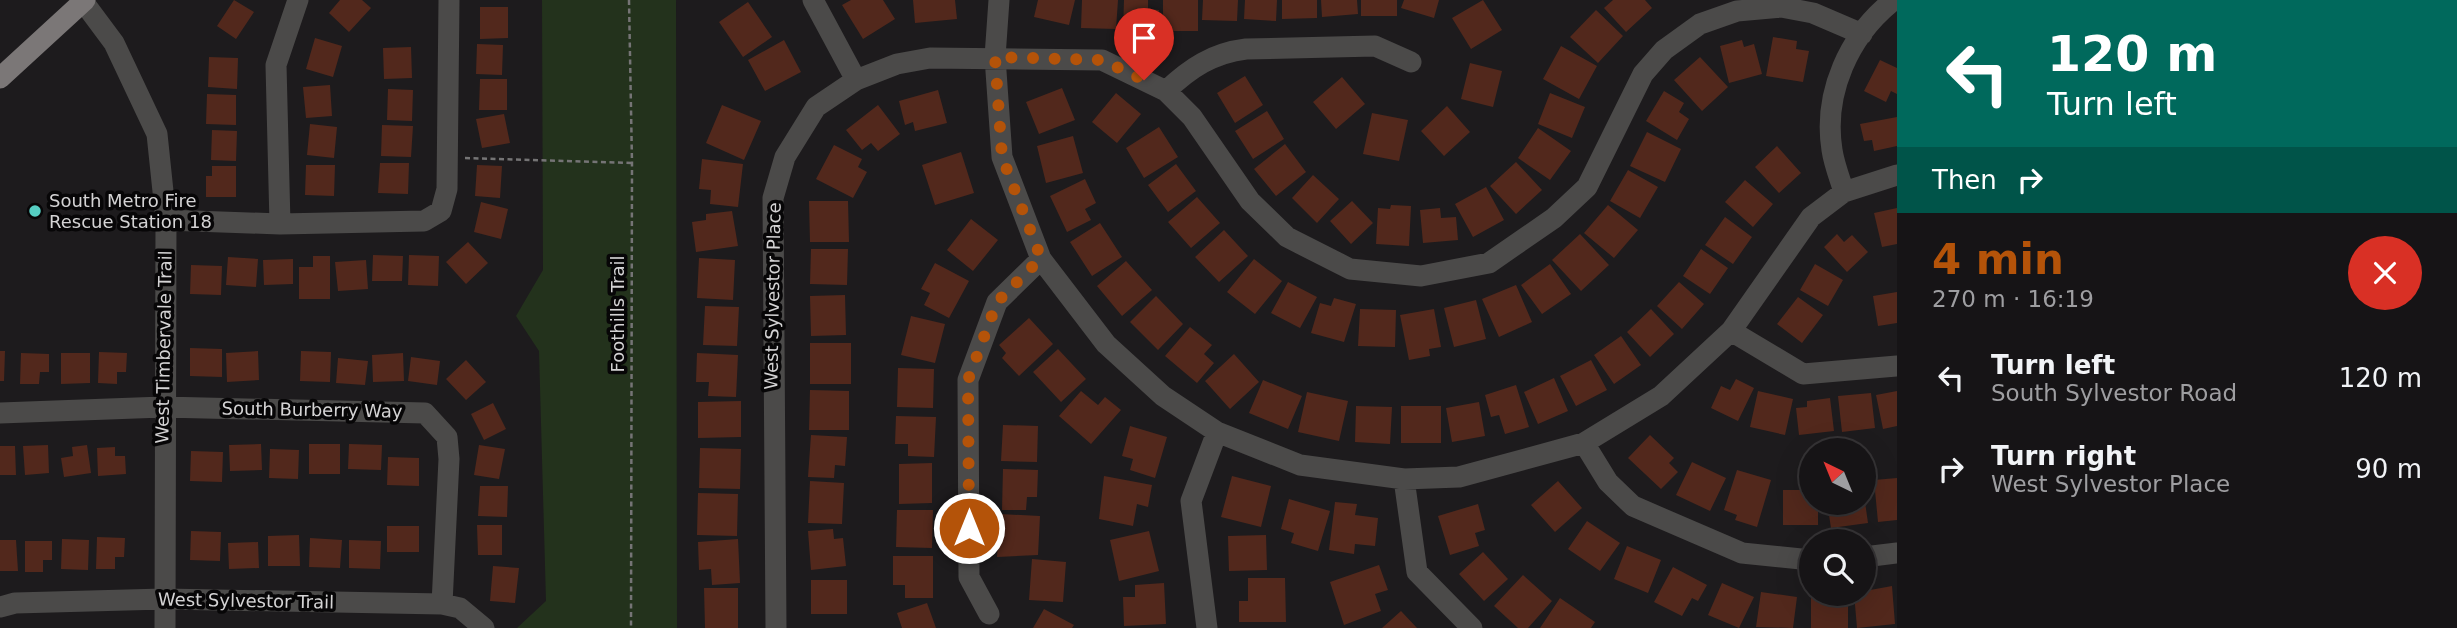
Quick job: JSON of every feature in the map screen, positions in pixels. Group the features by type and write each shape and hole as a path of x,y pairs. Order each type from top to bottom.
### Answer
{"main road":[{"path":"0,78 83,0"}],"street":[{"name":"West Timbervale Trail","path":"83,0 114,43 157,134 166,219 163,407 165,628"},
{"path":"280,224 276,65 298,0"},
{"path":"166,219 280,224 424,221 441,211 447,189 449,0"},
{"path":"813,0 856,80"},
{"path":"999,0 995,57 1002,157 1041,258 1106,344 1163,396 1217,432 1300,465 1404,479 1459,477 1584,443 1661,396 1731,331 1811,217 1844,192 1897,175"},
{"path":"1844,192 1832,150 1830,107 1840,69 1861,34 1894,0"},
{"name":"West Sylvestor Place","path":"776,628 774,198 785,157 816,107 856,80 897,64 930,58 1102,60 1166,91 1192,117 1250,201 1287,237 1350,269 1421,276 1489,263 1554,218 1587,187 1643,74 1664,50 1700,24 1737,11 1780,7 1813,13 1861,34"},
{"path":"1166,91 1190,68 1226,51 1375,46 1411,62"},
{"path":"989,614 969,577 968,380 997,302 1041,258"},
{"path":"1731,331 1803,374 1897,366"},
{"name":"South Burberry Way","path":"0,413 163,407 425,413 447,437 442,604"},
{"path":"1207,628 1191,501 1217,432"},
{"path":"1584,443 1608,482 1633,506 1742,553 1799,559"},
{"path":"1404,479 1417,572 1472,628"},
{"path":"1876,556 1897,553"},
{"name":"West Sylvestor Trail","path":"0,607 15,603 164,600 442,604 460,608 484,628"}],"path":[{"name":"Foothills Trail","path":"629,0 632,163 631,628"},
{"path":"447,159 536,158 632,163"}],"green space":[{"path":"542,0 676,0 677,628 517,628 546,601 539,351 516,316 543,270"}],"building":[{"path":"234,0 254,12 236,39 217,26"},
{"path":"340,0 362,0 371,8 349,32 329,13"},
{"path":"851,0 883,0 895,19 863,39 842,5"},
{"path":"913,0 955,0 957,19 915,23"},
{"path":"1038,0 1075,0 1069,25 1034,17"},
{"path":"1082,0 1118,0 1116,29 1081,28"},
{"path":"1124,0 1148,0 1148,9 1159,10 1158,33 1123,32"},
{"path":"1163,0 1198,0 1198,31 1163,31"},
{"path":"1203,0 1238,0 1237,21 1202,20"},
{"path":"1245,0 1277,0 1276,21 1244,19"},
{"path":"1282,0 1317,0 1317,18 1282,19"},
{"path":"1321,0 1357,0 1358,14 1322,17"},
{"path":"1361,0 1397,0 1397,16 1361,16"},
{"path":"1404,0 1439,0 1434,18 1401,8"},
{"path":"1483,0 1502,30 1471,49 1452,18"},
{"path":"1613,0 1645,0 1652,8 1626,32 1604,8"},
{"path":"748,2 772,37 743,57 719,22"},
{"path":"480,7 508,7 508,38 480,39"},
{"path":"1596,10 1623,36 1598,63 1570,37"},
{"path":"1773,37 1797,41 1796,49 1809,51 1803,82 1766,76"},
{"path":"315,38 342,46 333,77 306,69"},
{"path":"784,40 801,72 765,91 748,60"},
{"path":"1742,40 1744,47 1754,44 1762,74 1729,83 1720,46"},
{"path":"477,44 503,45 502,75 476,74"},
{"path":"1561,46 1597,66 1579,99 1543,79"},
{"path":"411,47 412,78 384,79 383,48"},
{"path":"209,57 238,58 237,89 208,87"},
{"path":"1700,57 1728,87 1702,111 1674,80"},
{"path":"1880,60 1897,68 1897,94 1891,91 1886,102 1864,91"},
{"path":"1470,63 1502,71 1493,107 1461,99"},
{"path":"1245,76 1263,105 1235,123 1217,93"},
{"path":"1342,77 1365,104 1336,129 1313,102"},
{"path":"480,79 507,79 507,110 479,110"},
{"path":"330,85 332,116 306,118 303,87"},
{"path":"1062,88 1075,120 1039,134 1026,102"},
{"path":"388,89 413,90 412,121 387,120"},
{"path":"938,90 947,123 915,131 913,122 905,125 899,101"},
{"path":"1664,91 1684,103 1679,112 1689,119 1677,140 1646,121"},
{"path":"1116,93 1141,114 1117,143 1092,122"},
{"path":"1550,93 1585,107 1572,138 1538,124"},
{"path":"207,94 236,95 236,125 206,124"},
{"path":"722,105 761,121 744,160 706,143"},
{"path":"878,105 900,134 878,151 871,143 862,150 846,130"},
{"path":"1447,106 1470,132 1444,156 1421,131"},
{"path":"1267,111 1284,139 1253,159 1235,131"},
{"path":"1372,113 1408,120 1399,161 1363,154"},
{"path":"504,114 510,143 482,148 476,119"},
{"path":"1897,117 1897,146 1874,151 1872,140 1864,141 1860,124"},
{"path":"310,124 337,127 334,158 307,155"},
{"path":"382,125 413,126 411,157 381,156"},
{"path":"1159,127 1178,157 1144,178 1126,148"},
{"path":"1538,128 1571,151 1550,180 1518,158"},
{"path":"212,130 237,131 236,161 211,160"},
{"path":"1647,132 1681,149 1665,182 1630,166"},
{"path":"1073,136 1083,173 1046,183 1037,146"},
{"path":"1285,144 1306,172 1276,196 1254,169"},
{"path":"834,145 862,159 858,167 867,172 853,198 816,179"},
{"path":"1777,146 1801,173 1779,193 1755,167"},
{"path":"961,152 974,193 935,205 922,165"},
{"path":"702,159 743,164 738,207 710,204 711,190 699,189"},
{"path":"1516,162 1542,190 1516,214 1490,186"},
{"path":"380,163 409,163 408,194 378,193"},
{"path":"1176,164 1196,191 1168,212 1148,185"},
{"path":"306,165 335,165 334,196 305,195"},
{"path":"477,165 502,166 500,198 475,196"},
{"path":"212,166 236,166 236,197 206,197 206,176 212,176"},
{"path":"1628,170 1658,187 1640,218 1610,201"},
{"path":"1313,175 1339,199 1317,223 1292,198"},
{"path":"1085,179 1096,203 1085,209 1091,220 1067,232 1050,196"},
{"path":"1745,180 1773,204 1753,227 1725,202"},
{"path":"1486,187 1504,220 1473,237 1455,204"},
{"path":"1197,197 1220,223 1191,248 1168,222"},
{"path":"809,201 848,201 849,242 810,242"},
{"path":"1352,201 1373,223 1351,244 1330,221"},
{"path":"481,202 508,209 501,239 474,232"},
{"path":"1391,205 1411,206 1409,246 1376,244 1378,208 1390,209"},
{"path":"1608,205 1638,230 1614,258 1584,233"},
{"path":"1440,208 1441,218 1456,217 1458,240 1423,243 1420,210"},
{"path":"1897,208 1897,244 1882,247 1874,213"},
{"path":"732,211 738,246 696,252 692,222 706,220 706,214"},
{"path":"1725,217 1752,237 1733,264 1705,245"},
{"path":"971,219 998,240 973,271 947,250"},
{"path":"1100,223 1122,257 1092,276 1070,242"},
{"path":"1224,230 1248,256 1219,282 1195,257"},
{"path":"1580,234 1609,265 1581,291 1552,260"},
{"path":"1837,234 1844,242 1852,235 1868,252 1847,272 1824,247"},
{"path":"468,242 488,263 466,284 446,262"},
{"path":"811,249 848,249 847,285 810,284"},
{"path":"1701,249 1728,268 1710,294 1683,276"},
{"path":"373,255 403,256 402,281 372,281"},
{"path":"409,255 439,256 438,286 408,285"},
{"path":"313,256 330,256 330,299 299,299 299,267 313,267"},
{"path":"228,257 258,259 256,287 226,285"},
{"path":"699,258 735,260 733,300 697,298"},
{"path":"293,259 293,284 264,285 263,260"},
{"path":"1254,259 1282,281 1255,314 1227,292"},
{"path":"366,260 368,289 338,291 335,262"},
{"path":"1126,261 1152,290 1122,316 1097,286"},
{"path":"935,263 969,281 949,318 924,305 930,293 921,289"},
{"path":"1550,264 1571,294 1542,314 1521,285"},
{"path":"1815,264 1843,280 1828,306 1800,290"},
{"path":"191,265 222,266 221,295 190,294"},
{"path":"1288,282 1317,297 1300,328 1271,313"},
{"path":"1679,282 1704,304 1682,329 1657,306"},
{"path":"1516,285 1532,322 1499,337 1482,299"},
{"path":"1897,292 1897,323 1878,326 1873,296"},
{"path":"845,295 846,335 811,336 810,296"},
{"path":"1156,296 1183,324 1158,350 1130,322"},
{"path":"1798,297 1823,315 1802,343 1777,324"},
{"path":"1334,298 1356,304 1344,342 1311,333 1320,303 1331,306"},
{"path":"1476,300 1486,339 1454,347 1444,308"},
{"path":"705,306 739,307 737,346 703,345"},
{"path":"1360,309 1396,310 1395,347 1358,346"},
{"path":"1434,309 1441,347 1429,349 1430,356 1409,360 1400,315"},
{"path":"1651,309 1674,334 1650,357 1627,332"},
{"path":"911,316 945,324 935,363 901,355"},
{"path":"1029,318 1053,344 1019,376 1002,358 1006,353 999,345"},
{"path":"1190,327 1212,345 1204,354 1214,363 1197,383 1165,356"},
{"path":"1621,336 1641,365 1614,384 1594,355"},
{"path":"810,343 851,343 851,384 810,384"},
{"path":"190,348 222,349 222,377 190,376"},
{"path":"1058,349 1086,379 1061,402 1033,372"},
{"path":"0,351 5,351 4,381 0,381"},
{"path":"258,351 259,380 227,382 226,353"},
{"path":"301,351 331,352 330,382 300,381"},
{"path":"99,352 127,353 126,372 117,372 117,384 98,383"},
{"path":"21,353 49,354 49,372 40,372 39,384 20,384"},
{"path":"61,353 90,353 90,383 61,384"},
{"path":"403,353 404,381 373,382 372,355"},
{"path":"697,353 738,355 736,397 708,396 709,382 696,382"},
{"path":"1234,354 1259,382 1230,409 1205,381"},
{"path":"411,357 440,361 437,385 408,381"},
{"path":"338,358 368,361 365,385 336,383"},
{"path":"466,360 486,382 466,400 446,379"},
{"path":"1591,360 1607,390 1576,406 1560,376"},
{"path":"898,368 934,369 933,408 897,407"},
{"path":"1554,378 1568,411 1538,424 1524,392"},
{"path":"1736,379 1754,388 1738,421 1711,408 1721,386 1730,390"},
{"path":"1263,380 1302,396 1288,429 1249,413"},
{"path":"1516,385 1529,427 1505,434 1499,415 1491,417 1485,395"},
{"path":"810,390 849,391 849,430 809,430"},
{"path":"1081,391 1098,405 1105,397 1121,410 1091,444 1059,416"},
{"path":"1758,391 1793,399 1785,435 1750,427"},
{"path":"1897,391 1897,426 1883,429 1876,395"},
{"path":"1307,392 1348,401 1339,441 1298,432"},
{"path":"1871,393 1875,428 1842,432 1838,396"},
{"path":"1830,398 1834,431 1799,435 1796,408 1807,407 1807,401"},
{"path":"741,401 741,437 698,438 698,402"},
{"path":"1479,402 1485,436 1452,442 1446,408"},
{"path":"493,403 506,429 484,440 471,414"},
{"path":"1356,406 1392,407 1390,444 1355,442"},
{"path":"1401,406 1441,406 1441,443 1401,443"},
{"path":"896,416 936,417 934,457 908,456 908,444 895,444"},
{"path":"1003,425 1038,426 1037,462 1001,461"},
{"path":"1130,426 1167,437 1155,478 1130,470 1133,459 1122,456"},
{"path":"811,435 847,437 845,466 835,465 834,478 808,477"},
{"path":"1650,435 1674,458 1669,463 1678,472 1661,489 1628,458"},
{"path":"261,444 262,470 230,471 229,445"},
{"path":"309,444 340,444 340,474 309,474"},
{"path":"349,444 382,445 381,470 348,469"},
{"path":"48,445 49,473 25,475 23,446"},
{"path":"87,445 91,473 64,477 61,458 73,456 72,447"},
{"path":"479,445 505,449 499,479 474,475"},
{"path":"0,446 15,446 16,475 0,475"},
{"path":"115,447 115,456 125,456 126,474 98,476 97,448"},
{"path":"700,448 741,449 740,489 699,488"},
{"path":"270,449 299,450 298,479 269,478"},
{"path":"191,451 223,452 222,482 190,481"},
{"path":"388,457 419,458 419,486 387,485"},
{"path":"1692,462 1726,478 1710,511 1676,495"},
{"path":"932,463 932,503 899,504 899,464"},
{"path":"1003,469 1038,470 1037,497 1027,497 1026,510 1002,510"},
{"path":"1737,470 1771,480 1757,527 1735,520 1737,515 1724,510"},
{"path":"1104,476 1152,485 1148,507 1137,504 1133,526 1099,519"},
{"path":"1232,476 1271,486 1261,527 1221,517"},
{"path":"1897,478 1897,520 1878,522 1876,480"},
{"path":"810,481 844,483 842,524 808,523"},
{"path":"1558,481 1582,508 1555,532 1531,505"},
{"path":"480,486 508,486 507,517 478,516"},
{"path":"1783,490 1799,490 1799,515 1818,515 1818,525 1783,525"},
{"path":"698,493 738,494 737,536 697,535"},
{"path":"1289,499 1330,511 1318,551 1291,543 1294,533 1281,529"},
{"path":"1335,502 1357,504 1355,515 1378,518 1375,546 1355,544 1354,554 1329,550"},
{"path":"1478,504 1485,530 1475,533 1479,546 1450,555 1438,516"},
{"path":"897,510 933,510 932,548 896,547"},
{"path":"1000,514 1040,516 1038,555 997,557"},
{"path":"1829,515 1867,515 1868,523 1831,528"},
{"path":"1587,521 1620,543 1600,571 1568,549"},
{"path":"477,525 502,525 502,555 478,555"},
{"path":"387,526 419,526 419,552 387,552"},
{"path":"833,529 834,539 843,538 846,566 811,570 808,531"},
{"path":"191,531 221,532 220,561 190,560"},
{"path":"1149,531 1159,571 1119,581 1110,540"},
{"path":"299,535 300,566 268,566 268,536"},
{"path":"1266,535 1267,570 1229,571 1228,536"},
{"path":"97,537 125,538 124,557 115,557 115,569 96,569"},
{"path":"310,538 342,540 340,568 309,567"},
{"path":"62,539 89,540 88,570 61,569"},
{"path":"738,539 740,583 712,585 711,569 699,570 698,542"},
{"path":"0,540 16,540 18,571 0,571"},
{"path":"349,540 381,541 380,569 349,568"},
{"path":"25,541 52,541 52,560 43,560 43,572 25,572"},
{"path":"258,542 259,568 229,569 228,543"},
{"path":"1627,546 1661,560 1648,593 1614,579"},
{"path":"1483,552 1508,579 1484,601 1459,574"},
{"path":"893,556 933,556 933,598 905,598 905,585 893,585"},
{"path":"1032,559 1066,562 1063,602 1029,600"},
{"path":"1379,565 1388,590 1375,594 1381,611 1344,625 1330,582"},
{"path":"493,566 519,568 515,603 490,601"},
{"path":"1673,567 1707,585 1698,601 1692,598 1682,616 1654,602"},
{"path":"1523,575 1552,601 1528,628 1518,628 1494,606"},
{"path":"1248,578 1285,578 1286,622 1239,622 1239,601 1248,601"},
{"path":"811,580 847,580 847,614 811,614"},
{"path":"1164,583 1166,624 1124,626 1123,597 1135,597 1135,585"},
{"path":"1722,583 1754,597 1739,628 1708,615"},
{"path":"1892,586 1895,624 1857,628 1855,606 1876,606 1876,589"},
{"path":"704,588 738,588 738,628 705,628"},
{"path":"1761,592 1797,597 1793,628 1756,627"},
{"path":"1560,598 1595,622 1591,628 1540,628"},
{"path":"927,603 936,628 902,628 897,613"},
{"path":"1811,606 1848,606 1848,628 1811,628"},
{"path":"1044,609 1074,625 1072,628 1033,628"},
{"path":"1401,611 1417,628 1382,628"}],"place":[{"name":"South Metro Fire Rescue Station 18","path":"35,211"}],"route":[{"path":"969,528 968,380 997,302 1041,258 1002,157 995,57 1102,60 1144,80"}]}
